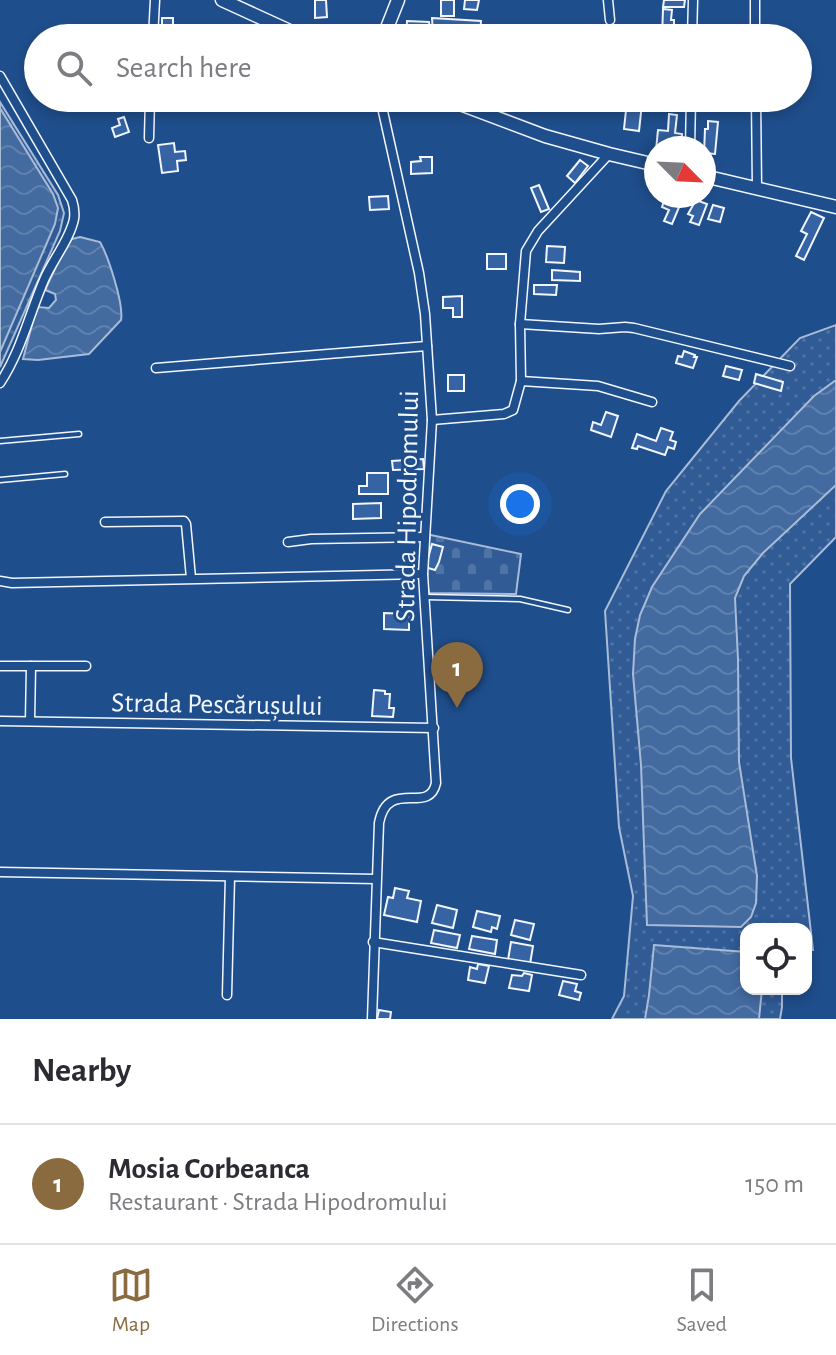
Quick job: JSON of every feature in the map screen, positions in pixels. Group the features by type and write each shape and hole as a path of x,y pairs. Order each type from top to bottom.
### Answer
{"main road":[{"path":"222,0 274,24"},
{"path":"389,24 398,0"},
{"path":"481,112 533,132 644,162"},
{"path":"716,179 836,207"}],"street":[{"path":"154,24 155,0"},
{"path":"608,0 610,20"},
{"path":"692,24 693,0"},
{"path":"755,0 755,24"},
{"path":"0,76 74,207 69,232 43,284 18,353 0,383"},
{"path":"149,138 150,112"},
{"name":"Strada Hipodromului","path":"376,879 379,823 386,804 392,800 430,795 435,788 423,574 432,420 425,314 419,273 383,112"},
{"path":"690,136 691,112"},
{"path":"756,112 757,188"},
{"path":"432,420 504,414 513,410 521,381 520,324 526,251 538,231 609,154"},
{"path":"520,324 634,328 790,366"},
{"path":"156,368 427,346"},
{"path":"521,381 598,386 652,402"},
{"path":"105,522 184,521 191,578"},
{"path":"288,542 425,537"},
{"path":"0,581 423,574"},
{"path":"0,666 86,666"},
{"path":"30,721 31,666"},
{"name":"Strada Pescărușului","path":"0,721 434,728"},
{"path":"0,872 376,879 372,1019"},
{"path":"227,995 230,877"},
{"path":"373,942 581,975"}],"lane":[{"path":"0,441 79,434"},
{"path":"0,480 65,474"},
{"path":"425,597 520,599 568,610"}],"green space":[{"path":"0,102 58,195 64,213 60,231 0,367"},
{"path":"836,325 836,537 790,584 791,758 810,923 740,923 740,995 782,995 780,1019 612,1019 624,996 633,896 619,827 605,611 666,491 739,401 800,338"},
{"path":"426,534 521,554 516,594 429,593 425,571"}],"water":[{"path":"0,108 53,194 58,208 55,224 0,352"},
{"path":"80,237 100,242 118,292 121,320 89,354 23,359 38,307 49,308 56,300 55,294 45,290 65,248 72,239"},
{"path":"836,380 836,485 763,553 744,576 735,598 739,762 757,876 756,903 751,917 740,923 740,927 647,925 641,765 633,674 640,615 652,587 700,514 814,396"},
{"path":"654,945 740,952 740,995 761,995 759,1019 645,1019"}],"building":[{"path":"315,0 326,0 327,17 315,18"},
{"path":"441,0 454,0 454,16 441,16"},
{"path":"465,0 479,0 477,10 464,9"},
{"path":"664,0 685,0 684,7 663,7"},
{"path":"663,9 672,10 671,20 674,24 662,24"},
{"path":"162,18 173,18 173,24 162,24"},
{"path":"432,18 481,21 481,24 432,24"},
{"path":"407,21 429,24 407,24"},
{"path":"626,112 641,112 639,131 624,129"},
{"path":"669,114 677,115 675,133 682,134 657,136 658,130 668,131"},
{"path":"124,117 129,132 115,137 112,128 120,125 118,119"},
{"path":"708,121 718,122 716,143 716,136 705,136 705,129 708,129"},
{"path":"174,143 175,152 185,151 186,160 177,161 178,171 162,173 158,145"},
{"path":"420,157 432,157 432,173 411,174 411,162 421,161"},
{"path":"580,160 588,166 575,183 567,176"},
{"path":"539,185 549,209 541,212 531,188"},
{"path":"388,196 389,209 370,210 369,197"},
{"path":"664,208 679,208 672,224 664,221 669,210"},
{"path":"691,208 705,208 699,225 690,222 693,216 688,214"},
{"path":"712,208 724,208 720,222 708,219"},
{"path":"811,212 824,218 804,260 796,256 807,234 801,231"},
{"path":"547,246 565,247 564,263 546,262"},
{"path":"487,254 506,254 506,269 487,269"},
{"path":"552,270 580,272 580,281 552,280"},
{"path":"534,285 557,285 556,295 534,294"},
{"path":"462,296 462,317 453,317 453,308 443,308 443,297"},
{"path":"684,351 697,357 693,368 676,363"},
{"path":"726,366 742,370 739,380 723,376"},
{"path":"756,374 783,382 781,391 754,383"},
{"path":"448,375 464,375 464,391 448,391"},
{"path":"606,412 618,416 611,437 591,430 593,422 601,425"},
{"path":"661,428 673,432 670,440 676,442 674,449 668,447 665,455 638,446 637,449 632,448 637,434 656,441"},
{"path":"423,459 424,469 393,470 392,461"},
{"path":"367,473 388,473 388,494 359,494 359,486 367,486"},
{"path":"381,503 381,518 353,519 353,504"},
{"path":"432,544 443,547 435,570 428,568 427,562"},
{"path":"384,613 409,614 409,630 384,629"},
{"path":"374,690 390,694 389,708 394,708 393,717 372,716"},
{"path":"395,888 409,891 407,898 421,901 417,922 384,915 388,897 393,898"},
{"path":"437,905 457,910 453,928 432,923"},
{"path":"477,911 500,916 497,929 492,927 491,932 473,927"},
{"path":"515,920 534,924 530,940 511,935"},
{"path":"434,930 460,935 457,948 431,943"},
{"path":"472,936 497,940 495,954 469,949"},
{"path":"511,942 533,946 530,964 508,960"},
{"path":"478,964 489,966 485,983 468,980 470,967 477,969"},
{"path":"524,973 532,975 529,991 509,988 512,975 522,976"},
{"path":"563,981 577,984 575,991 581,993 579,1000 559,995"},
{"path":"379,1010 391,1012 390,1019 377,1019"}],"place":[{"name":"Mosia Corbeanca","path":"457,708"}]}
